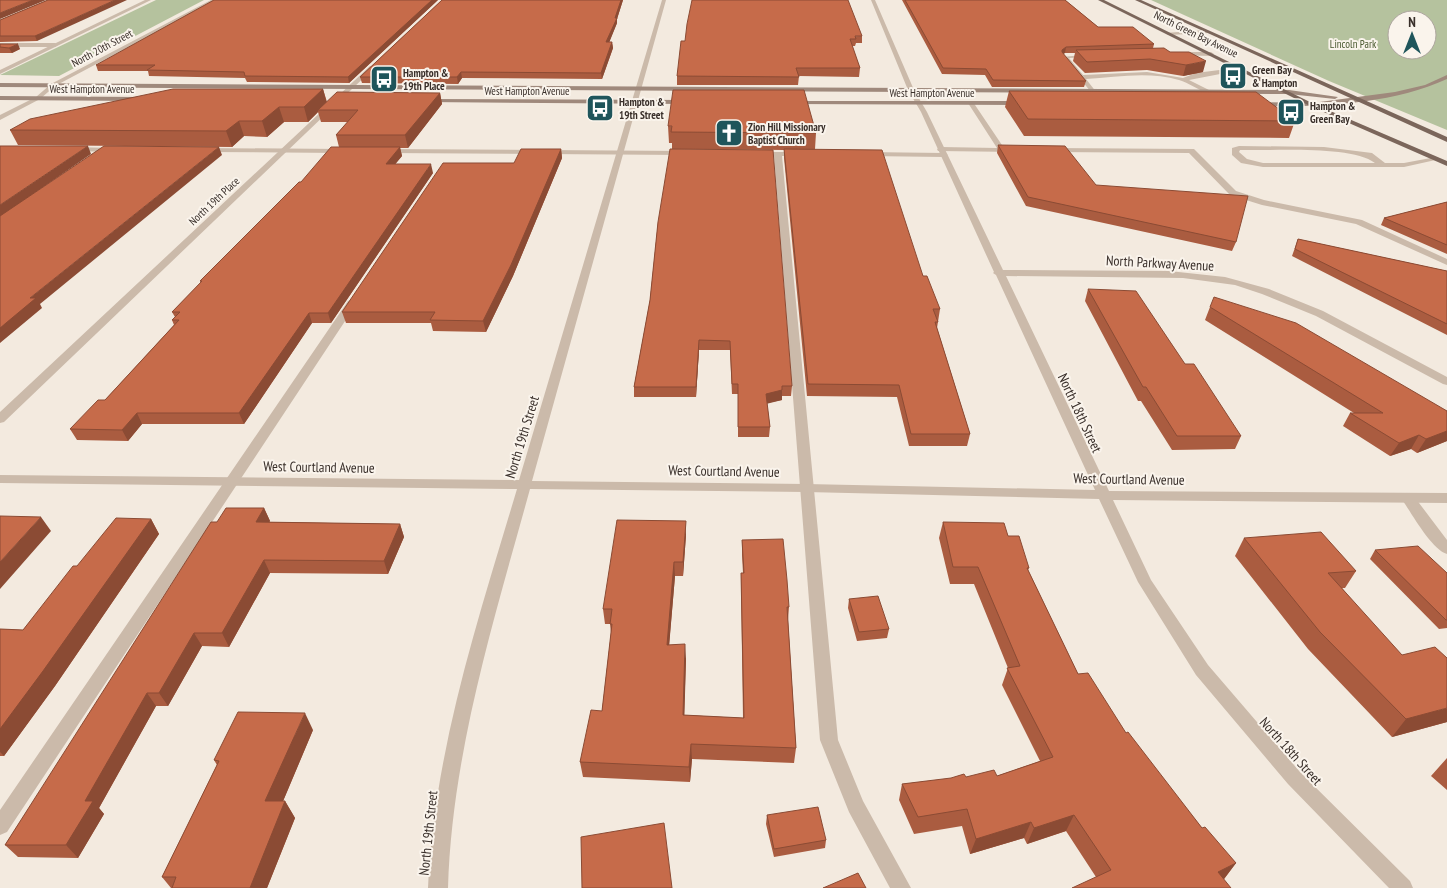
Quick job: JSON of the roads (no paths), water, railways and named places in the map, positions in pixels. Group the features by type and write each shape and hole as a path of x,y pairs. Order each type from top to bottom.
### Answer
{"main road":[{"name":"North Green Bay Avenue","path":"1100,0 1312,105 1447,164"},
{"name":"North Green Bay Avenue","path":"1137,0 1447,140"},
{"name":"West Hampton Avenue","path":"1248,104 1312,105 1411,90 1427,86 1447,77"},
{"name":"West Hampton Avenue","path":"0,85 1207,91 1289,92 1353,98"},
{"name":"West Hampton Avenue","path":"0,98 150,99"},
{"path":"322,100 342,100"},
{"name":"West Hampton Avenue","path":"417,100 695,102"},
{"name":"West Hampton Avenue","path":"785,102 1027,103"},
{"path":"1093,104 1111,104"}],"street":[{"name":"North 20th Street","path":"0,72 149,0"},
{"name":"North 20th Street","path":"0,118 38,98 53,85 215,0"},
{"name":"North 19th Street","path":"438,888 438,869 449,776 471,683 523,485 641,88 664,0"},
{"name":"North 18th Street","path":"873,0 911,90 920,103 1102,495 1145,582 1202,670 1294,778 1403,888"},
{"path":"1168,33 1206,32"},
{"path":"0,45 55,45"},
{"path":"1166,54 1211,54"},
{"path":"1175,54 1189,60"},
{"path":"1100,55 1065,57 1083,77 1102,104"},
{"name":"North 19th Place","path":"0,419 284,151 342,100 352,87 381,59"},
{"path":"1202,67 1215,72"},
{"path":"1185,79 1215,72 1243,70"},
{"path":"1083,77 1156,75 1185,79 1207,91"},
{"path":"971,103 1002,150"},
{"path":"1383,165 1369,155 1324,149 1239,148 1235,150 1235,153 1244,160 1263,165 1383,165 1404,165 1436,159"},
{"path":"68,149 126,150"},
{"path":"90,161 106,150"},
{"path":"192,150 355,151"},
{"path":"863,154 1022,150"},
{"path":"1042,150 1191,151 1233,193 1262,202 1359,222 1447,262"},
{"path":"373,151 692,153"},
{"path":"442,168 453,152"},
{"path":"750,154 806,154"},
{"path":"778,154 829,740 856,806 901,888"},
{"name":"North Parkway Avenue","path":"998,273 1154,274 1195,276 1236,282 1277,295 1332,320 1447,382"},
{"path":"0,826 361,290"},
{"name":"West Courtland Avenue","path":"0,479 806,488 1102,495 1447,498"},
{"path":"1408,498 1447,549"}],"place":[{"name":"Green Bay & Hampton","path":"1233,76"},
{"name":"Hampton & 19th Place","path":"384,79"},
{"name":"Hampton & 19th Street","path":"600,108"},
{"name":"Hampton & Green Bay","path":"1291,112"},
{"name":"Zion Hill Missionary Baptist Church","path":"729,133"}],"park label":[{"name":"Lincoln Park","path":"1353,44"}]}
